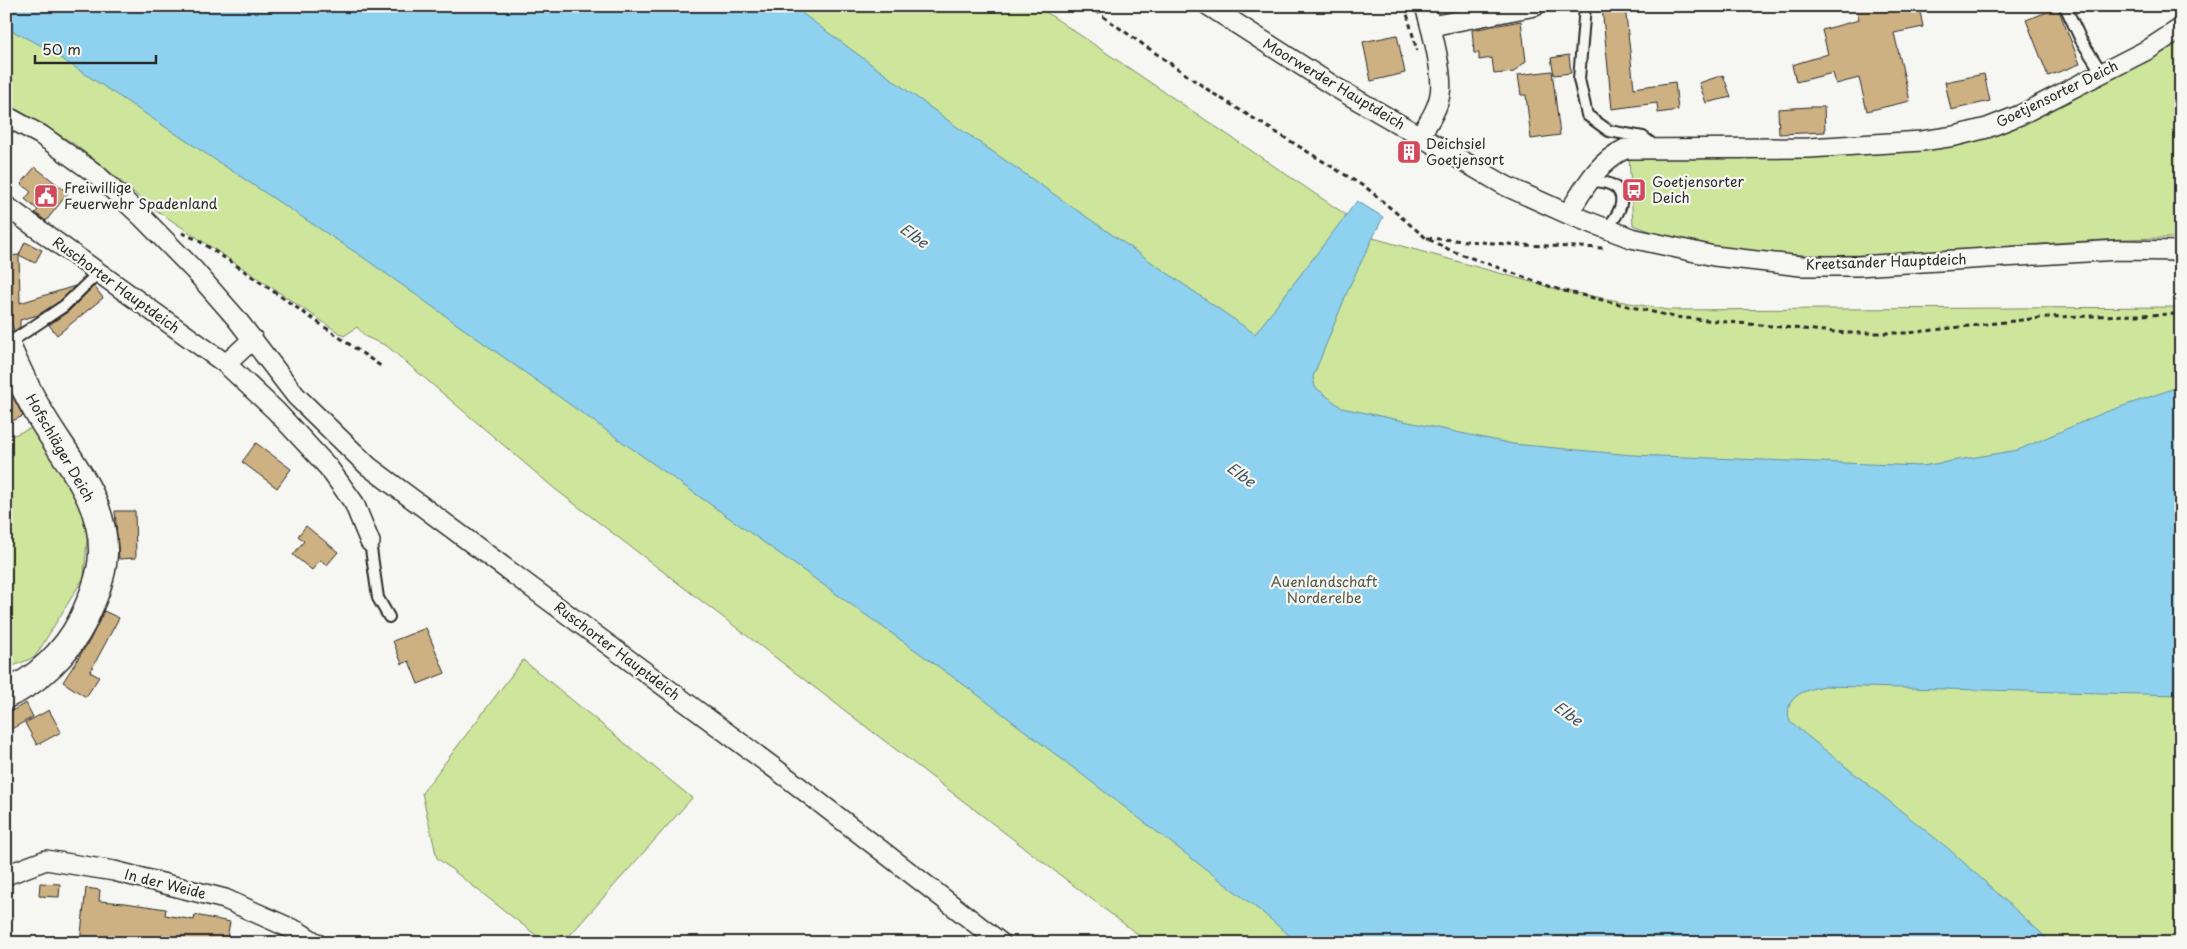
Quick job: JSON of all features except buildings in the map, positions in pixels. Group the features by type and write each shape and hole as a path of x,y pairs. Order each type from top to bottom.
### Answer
{"street":[{"name":"Moorwerder Hauptdeich","path":"1209,6 1336,87 1506,186 1568,214"},
{"path":"1420,136 1436,110 1441,93 1431,26 1425,6"},
{"path":"1431,26 1535,6"},
{"name":"Goetjensorter Deich","path":"1568,214 1589,181 1611,155 1625,149 1810,148 1922,141 1955,136 1987,128 2020,115 2149,49 2181,28"},
{"name":"Ruschorter Hauptdeich","path":"6,116 41,135 96,174 142,217 194,270 253,339 296,396 368,466 781,773 1000,943"},
{"name":"Ruschorter Hauptdeich","path":"6,206 226,364 276,411 328,467 354,503 370,542"},
{"name":"Kreetsander Hauptdeich","path":"1568,214 1631,238 1714,256 1802,266 1858,266 2118,250 2181,251"},
{"path":"226,364 253,339"},
{"name":"Hofschläger Deich","path":"6,346 18,374 41,417 89,491 100,522 103,554 96,592 76,633 46,669 6,694"},
{"name":"In der Weide","path":"6,874 46,860 114,871 224,899 298,937 316,943"}],"lane":[{"path":"1584,6 1579,79 1587,115 1609,132 1643,137 1659,149"},
{"path":"2065,6 2081,40 2102,73"},
{"path":"1589,181 1602,181 1614,186 1620,195 1622,205 1619,214 1606,229"},
{"path":"6,346 64,306 99,272"},
{"path":"370,542 378,598 389,617"}],"path":[{"path":"178,231 196,239 237,266 382,367"},
{"path":"1426,238 1520,245 1611,248 1631,238"}],"green space":[{"name":"Auenlandschaft Norderelbe","path":"6,6 1037,6 1342,212 1373,238 1560,290 1667,310 2181,307 2181,943 1149,943 555,489 387,346 366,337 357,327 344,336 147,204 73,143 6,103"},
{"path":"2181,38 2181,238 2117,239 1862,255 1798,255 1735,250 1672,239 1633,225 1629,155 1957,146 2022,122"},
{"path":"37,426 89,514 84,577 35,657 6,669 6,438"},
{"path":"523,660 692,798 563,943 546,943 437,858 422,793"}],"water":[{"name":"Auenlandschaft Norderelbe","path":"6,6 792,6 953,124 1255,334 1357,201 1383,217 1350,285 1313,377 1315,387 1342,408 1513,444 1632,455 1922,466 2018,450 2103,413 2181,386 2181,695 1824,686 1796,696 1789,706 1790,722 1950,850 2052,943 1298,943 1263,913 974,692 364,258 44,47 6,28"}],"place":[{"name":"Deichsiel Goetjensort","path":"1409,152"},
{"name":"Goetjensorter Deich","path":"1634,190"},
{"name":"Freiwillige Feuerwehr Spadenland","path":"46,196"}],"water label":[{"name":"Elbe","path":"914,236"},
{"name":"Elbe","path":"1241,475"},
{"name":"Elbe","path":"1568,714"}]}
